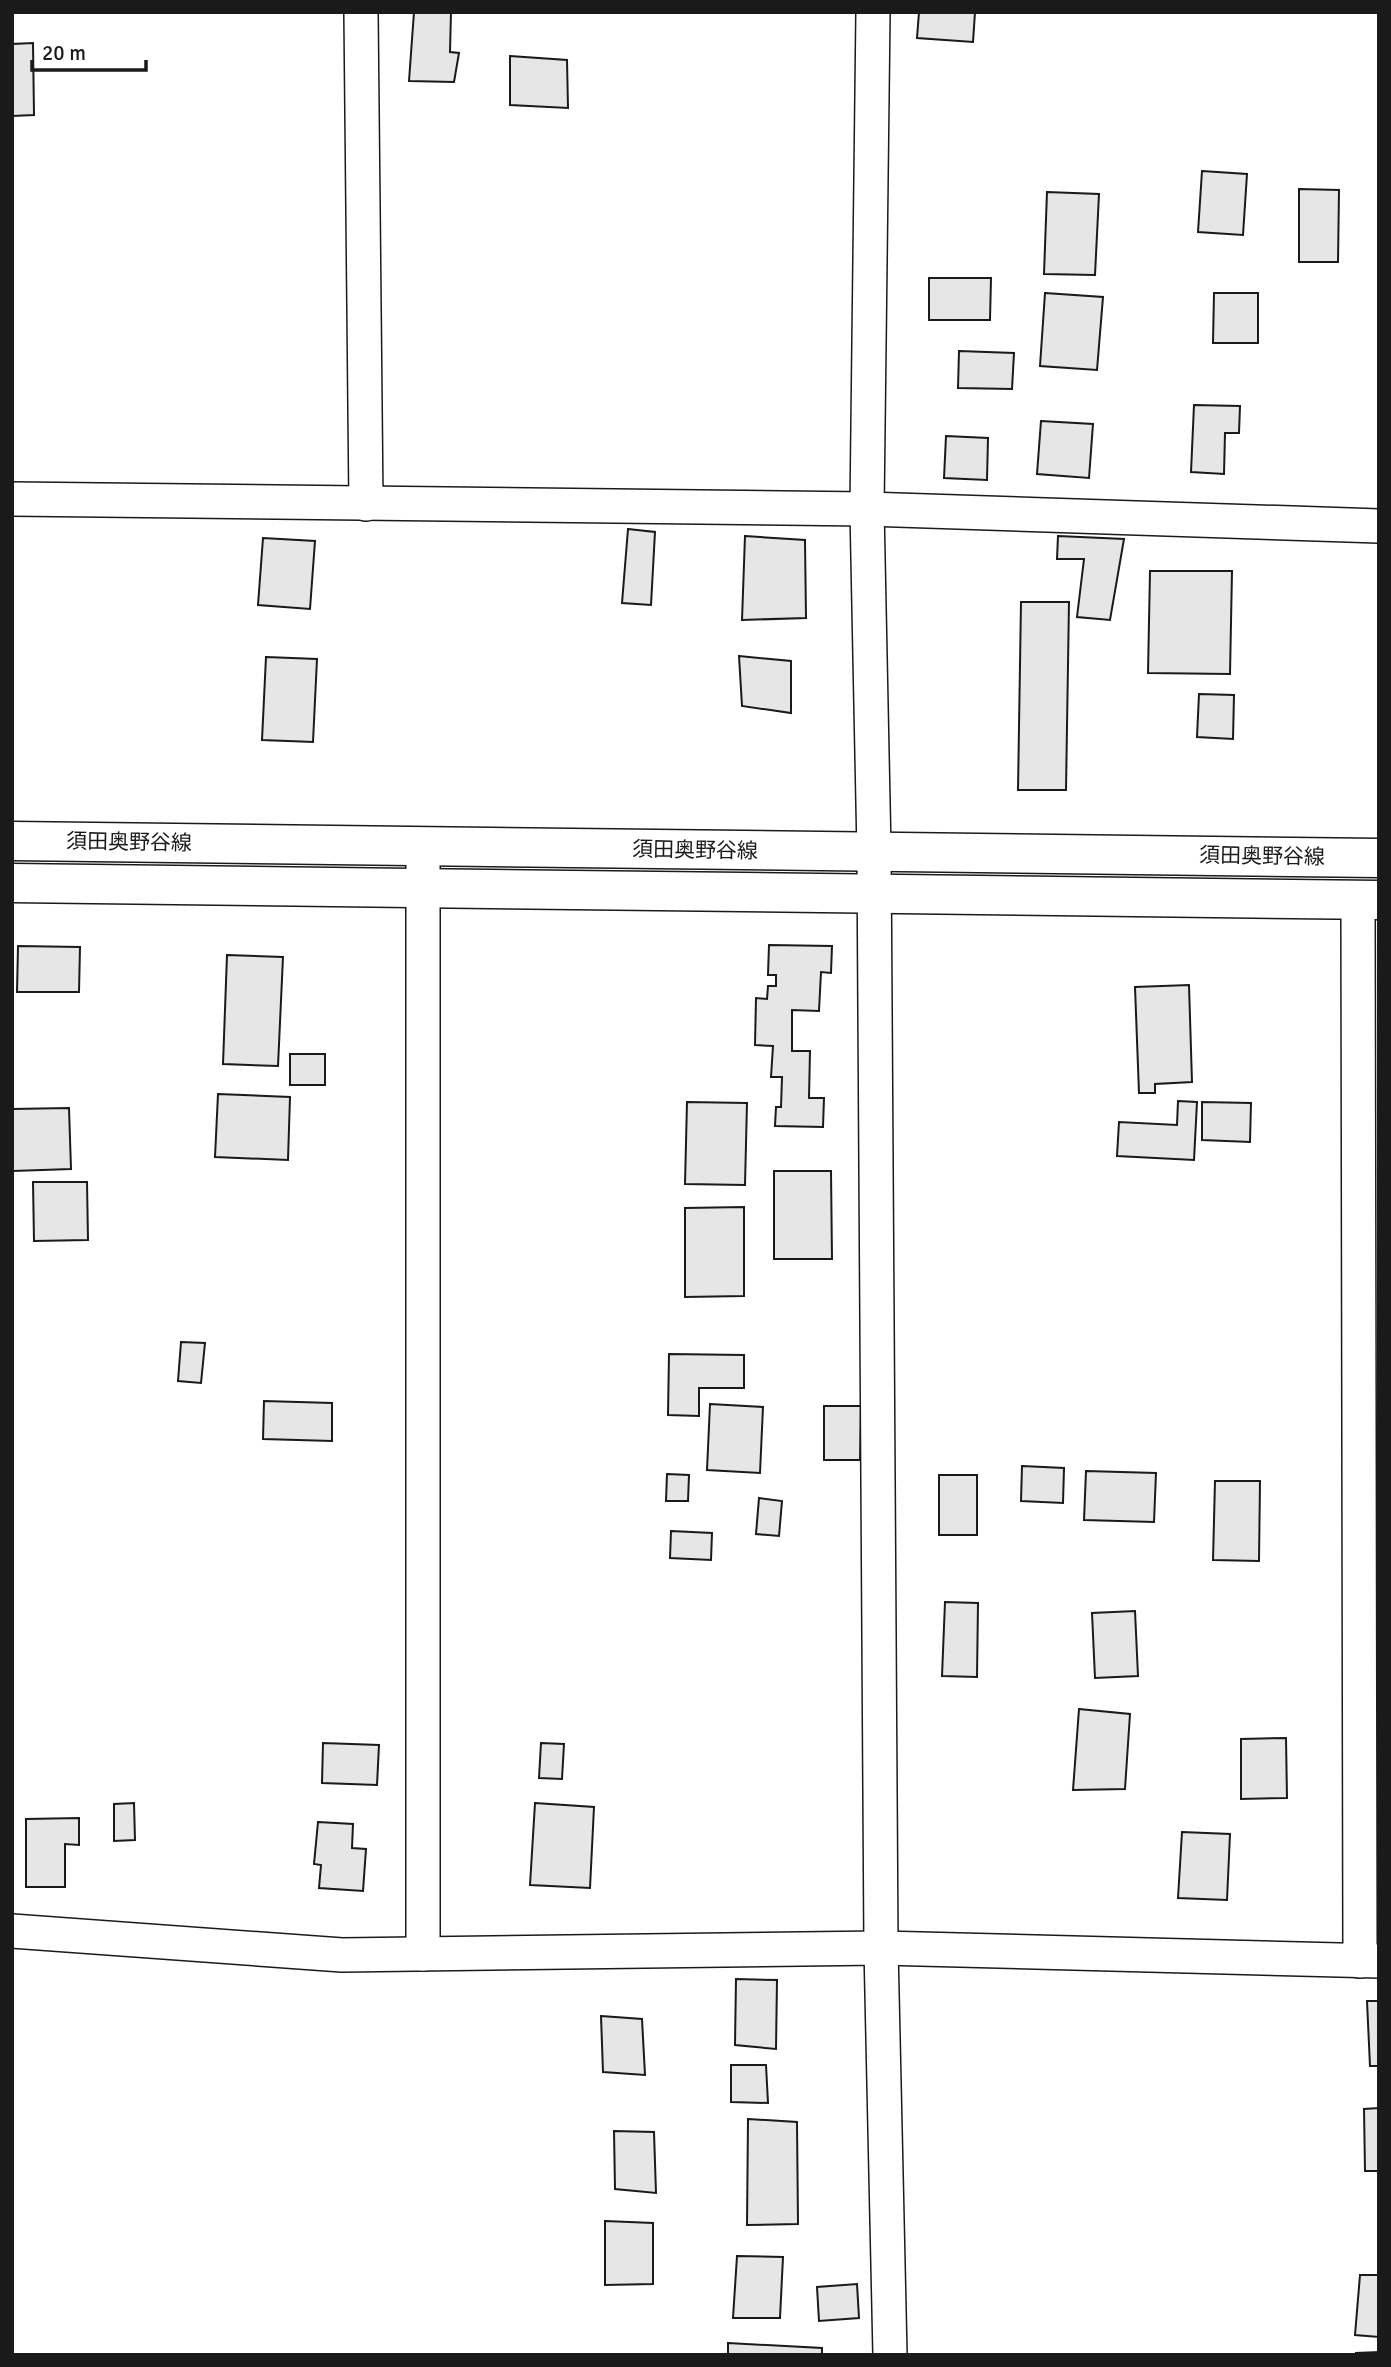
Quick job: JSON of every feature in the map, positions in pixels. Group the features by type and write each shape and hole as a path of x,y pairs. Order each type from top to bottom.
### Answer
{"main road":[{"name":"須田奥野谷線","path":"12,841 1379,858"},
{"name":"須田奥野谷線","path":"12,883 1368,900"}],"street":[{"path":"361,12 366,504"},
{"path":"873,12 867,509 874,852 881,1948 890,2355"},
{"path":"12,499 867,509 1379,526"},
{"path":"423,846 423,1954"},
{"path":"12,1931 342,1955 881,1948 1370,1961 1368,900"}],"building":[{"path":"414,12 451,12 450,52 459,53 454,82 409,81"},
{"path":"919,12 975,12 973,42 917,38"},
{"path":"33,43 34,115 12,116 12,44"},
{"path":"510,56 567,60 568,108 510,105"},
{"path":"1202,171 1247,174 1243,235 1198,232"},
{"path":"1299,189 1339,190 1338,262 1299,262"},
{"path":"1047,192 1099,194 1095,275 1044,274"},
{"path":"929,278 991,278 990,320 929,320"},
{"path":"1045,293 1103,297 1097,370 1040,366"},
{"path":"1214,293 1258,293 1258,343 1213,343"},
{"path":"959,351 1014,353 1012,389 958,388"},
{"path":"1194,405 1240,406 1239,433 1225,433 1224,474 1191,472"},
{"path":"1041,421 1093,424 1089,478 1037,474"},
{"path":"946,436 988,438 987,480 944,478"},
{"path":"628,529 655,532 651,605 622,603"},
{"path":"745,536 805,540 806,618 742,620"},
{"path":"1058,536 1124,539 1110,620 1077,617 1084,559 1057,559"},
{"path":"263,538 315,541 310,609 258,605"},
{"path":"1150,571 1232,571 1230,674 1148,673"},
{"path":"1021,602 1069,602 1066,790 1018,790"},
{"path":"739,656 791,661 791,713 742,706"},
{"path":"266,657 317,659 313,742 262,740"},
{"path":"1199,694 1234,695 1233,739 1197,737"},
{"path":"769,945 832,946 831,973 821,972 819,1011 792,1010 792,1051 810,1051 809,1098 824,1098 823,1127 775,1126 776,1107 781,1107 782,1077 771,1077 773,1046 755,1045 756,998 767,999 768,986 776,986 776,975 768,975"},
{"path":"18,946 80,947 79,992 17,992"},
{"path":"227,955 283,957 278,1066 223,1064"},
{"path":"1189,985 1192,1082 1155,1084 1155,1093 1139,1093 1135,987"},
{"path":"290,1054 325,1054 325,1085 290,1085"},
{"path":"218,1094 290,1097 288,1160 215,1157"},
{"path":"1178,1101 1197,1102 1194,1160 1117,1156 1119,1122 1177,1125"},
{"path":"687,1102 747,1103 745,1185 685,1184"},
{"path":"1202,1102 1251,1103 1250,1142 1202,1140"},
{"path":"69,1108 71,1169 13,1171 12,1109"},
{"path":"774,1171 831,1171 832,1259 774,1259"},
{"path":"33,1182 87,1182 88,1240 34,1241"},
{"path":"744,1207 744,1296 685,1297 685,1208"},
{"path":"181,1342 205,1343 201,1383 178,1381"},
{"path":"669,1354 744,1355 744,1388 699,1388 699,1416 668,1415"},
{"path":"264,1401 332,1403 332,1441 263,1439"},
{"path":"710,1404 763,1407 760,1473 707,1470"},
{"path":"824,1406 861,1406 860,1460 824,1460"},
{"path":"1022,1466 1064,1468 1063,1503 1021,1501"},
{"path":"1086,1471 1156,1473 1154,1522 1084,1520"},
{"path":"667,1474 689,1475 688,1501 666,1501"},
{"path":"939,1475 977,1475 977,1535 939,1535"},
{"path":"1215,1481 1260,1481 1259,1561 1213,1560"},
{"path":"759,1498 782,1501 779,1536 756,1534"},
{"path":"671,1531 712,1533 711,1560 670,1558"},
{"path":"945,1602 978,1603 977,1677 942,1676"},
{"path":"1135,1611 1138,1676 1095,1678 1092,1613"},
{"path":"1079,1709 1130,1714 1125,1789 1073,1790"},
{"path":"1286,1738 1287,1798 1241,1799 1241,1739"},
{"path":"323,1743 379,1745 377,1785 322,1783"},
{"path":"541,1743 564,1744 562,1779 539,1778"},
{"path":"134,1803 135,1840 114,1841 114,1804"},
{"path":"535,1803 594,1807 590,1888 530,1885"},
{"path":"79,1818 79,1845 65,1844 65,1887 26,1887 26,1819"},
{"path":"318,1822 353,1824 352,1848 366,1849 363,1891 319,1888 321,1865 314,1864"},
{"path":"1182,1832 1230,1834 1227,1900 1178,1898"},
{"path":"736,1979 777,1980 776,2049 735,2045"},
{"path":"1367,2001 1379,2001 1379,2066 1370,2066"},
{"path":"601,2016 642,2019 645,2075 603,2072"},
{"path":"731,2065 766,2065 768,2103 731,2102"},
{"path":"1379,2108 1379,2171 1365,2171 1364,2109"},
{"path":"748,2119 797,2122 798,2224 747,2225"},
{"path":"614,2131 654,2132 656,2193 615,2189"},
{"path":"605,2221 653,2223 653,2284 605,2285"},
{"path":"737,2256 783,2257 780,2318 733,2318"},
{"path":"1360,2275 1379,2275 1379,2337 1355,2335"},
{"path":"857,2284 859,2318 819,2321 817,2287"},
{"path":"728,2343 822,2348 822,2355 728,2355"},
{"path":"1379,2352 1379,2355 1356,2355 1356,2353"}]}
